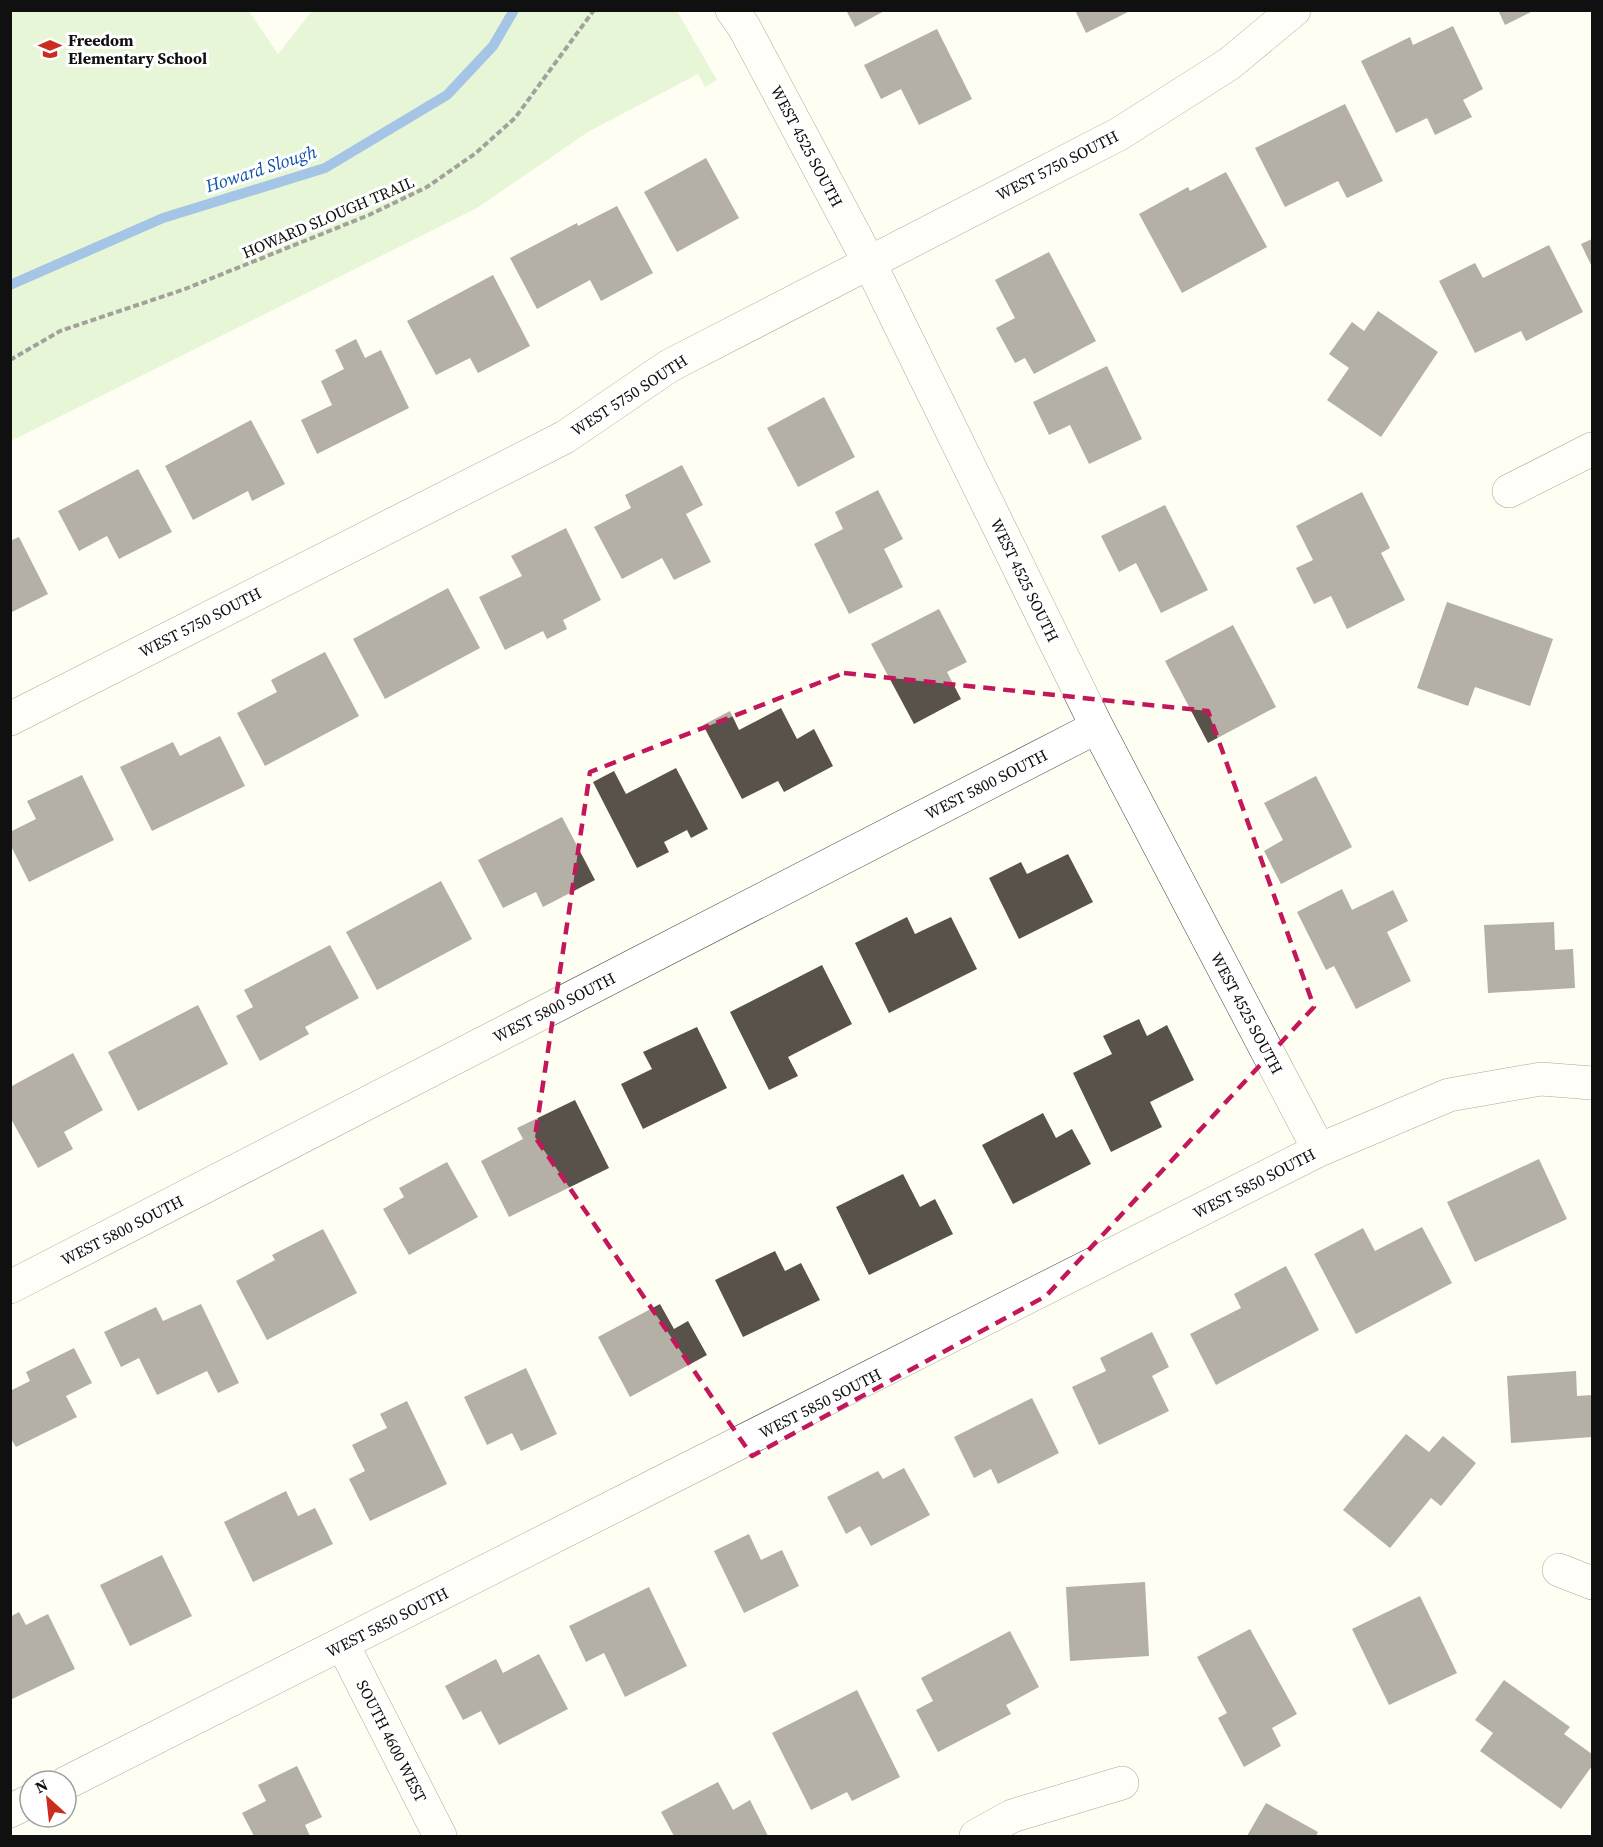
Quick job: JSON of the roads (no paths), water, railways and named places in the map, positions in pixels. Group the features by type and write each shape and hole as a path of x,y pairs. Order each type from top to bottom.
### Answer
{"street":[{"name":"WEST 4525 SOUTH","path":"732,10 750,37 869,262 1097,727 1319,1150"},
{"name":"WEST 5750 SOUTH","path":"10,719 565,437 669,366 1119,134 1229,64 1294,10"},
{"path":"1509,491 1593,448"},
{"name":"WEST 5800 SOUTH","path":"10,1287 1097,727"},
{"name":"WEST 5850 SOUTH","path":"78,1777 1319,1150 1449,1095 1541,1079 1593,1083"},
{"path":"1559,1570 1593,1583"},
{"name":"SOUTH 4600 WEST","path":"343,1645 440,1836"},
{"path":"976,1836 1012,1816 1122,1783"}],"waterway":[{"name":"Howard Slough","path":"10,285 163,218 325,168 447,95 493,46 514,10"}],"place":[{"name":"Freedom Elementary School","path":"50,49"}]}
